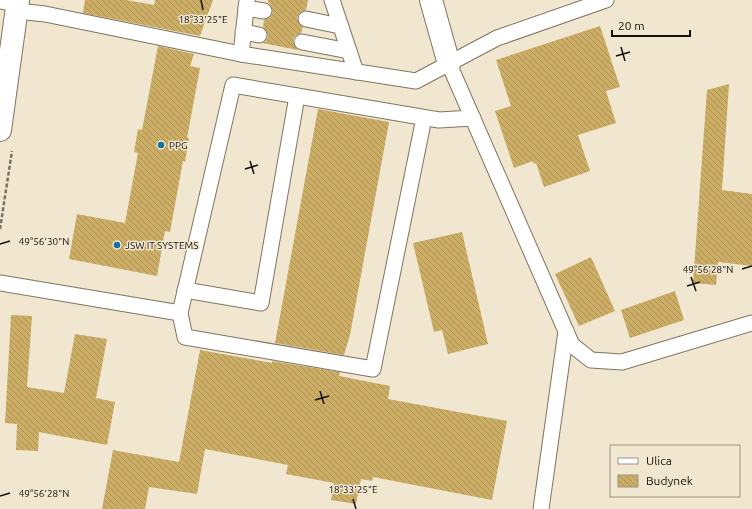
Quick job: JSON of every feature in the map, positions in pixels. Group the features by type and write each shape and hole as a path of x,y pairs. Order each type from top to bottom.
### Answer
{"street":[{"path":"431,0 449,64"},
{"path":"0,130 6,49 13,4"}],"lane":[{"path":"332,0 356,72"},
{"path":"13,4 45,14 241,54 416,81 497,38 606,0"},
{"path":"241,54 247,4 264,11"},
{"path":"306,19 340,26"},
{"path":"243,32 259,34"},
{"path":"302,42 349,51"},
{"path":"449,64 572,345 591,360 622,362 752,323"},
{"path":"424,118 373,369 185,337 180,313 233,85 424,118 439,120 473,118"},
{"path":"185,290 261,303 297,96"},
{"path":"0,283 180,313"},
{"path":"541,509 566,331"}],"building":[{"path":"85,0 126,0 154,5 155,0 213,0 200,36 83,13"},
{"path":"268,0 308,0 306,10 300,13 297,17 298,22 303,27 301,33 295,36 293,40 294,45 298,50 262,43 266,41 268,36 263,27 264,20 271,17 273,12"},
{"path":"600,26 620,87 606,91 616,123 578,135 590,171 544,187 536,163 534,164 533,161 514,168 495,111 511,106 496,60"},
{"name":"PPG","path":"158,46 194,54 190,66 200,68 187,138 189,138 185,162 183,161 170,232 165,231 157,276 69,259 77,214 125,223 138,153 134,152 138,129 142,130"},
{"path":"729,84 722,190 752,194 752,266 718,262 716,285 693,283 707,90"},
{"path":"318,109 389,122 350,335 344,355 275,343"},
{"path":"462,232 488,344 448,354 442,330 434,332 413,243"},
{"path":"591,257 615,311 579,326 555,274"},
{"path":"675,291 684,320 630,338 621,310"},
{"path":"11,315 32,316 27,387 64,393 75,334 107,339 96,398 115,402 107,445 39,432 38,451 16,450 17,424 5,423"},
{"path":"200,350 272,363 272,361 340,372 339,376 390,386 388,399 507,421 492,500 373,477 372,481 361,479 356,504 331,500 334,483 286,474 288,465 205,449 197,494 149,487 145,509 102,509 113,450 179,462"}],"place":[{"name":"PPG","path":"161,145"},
{"name":"JSW IT SYSTEMS","path":"117,245"}]}
